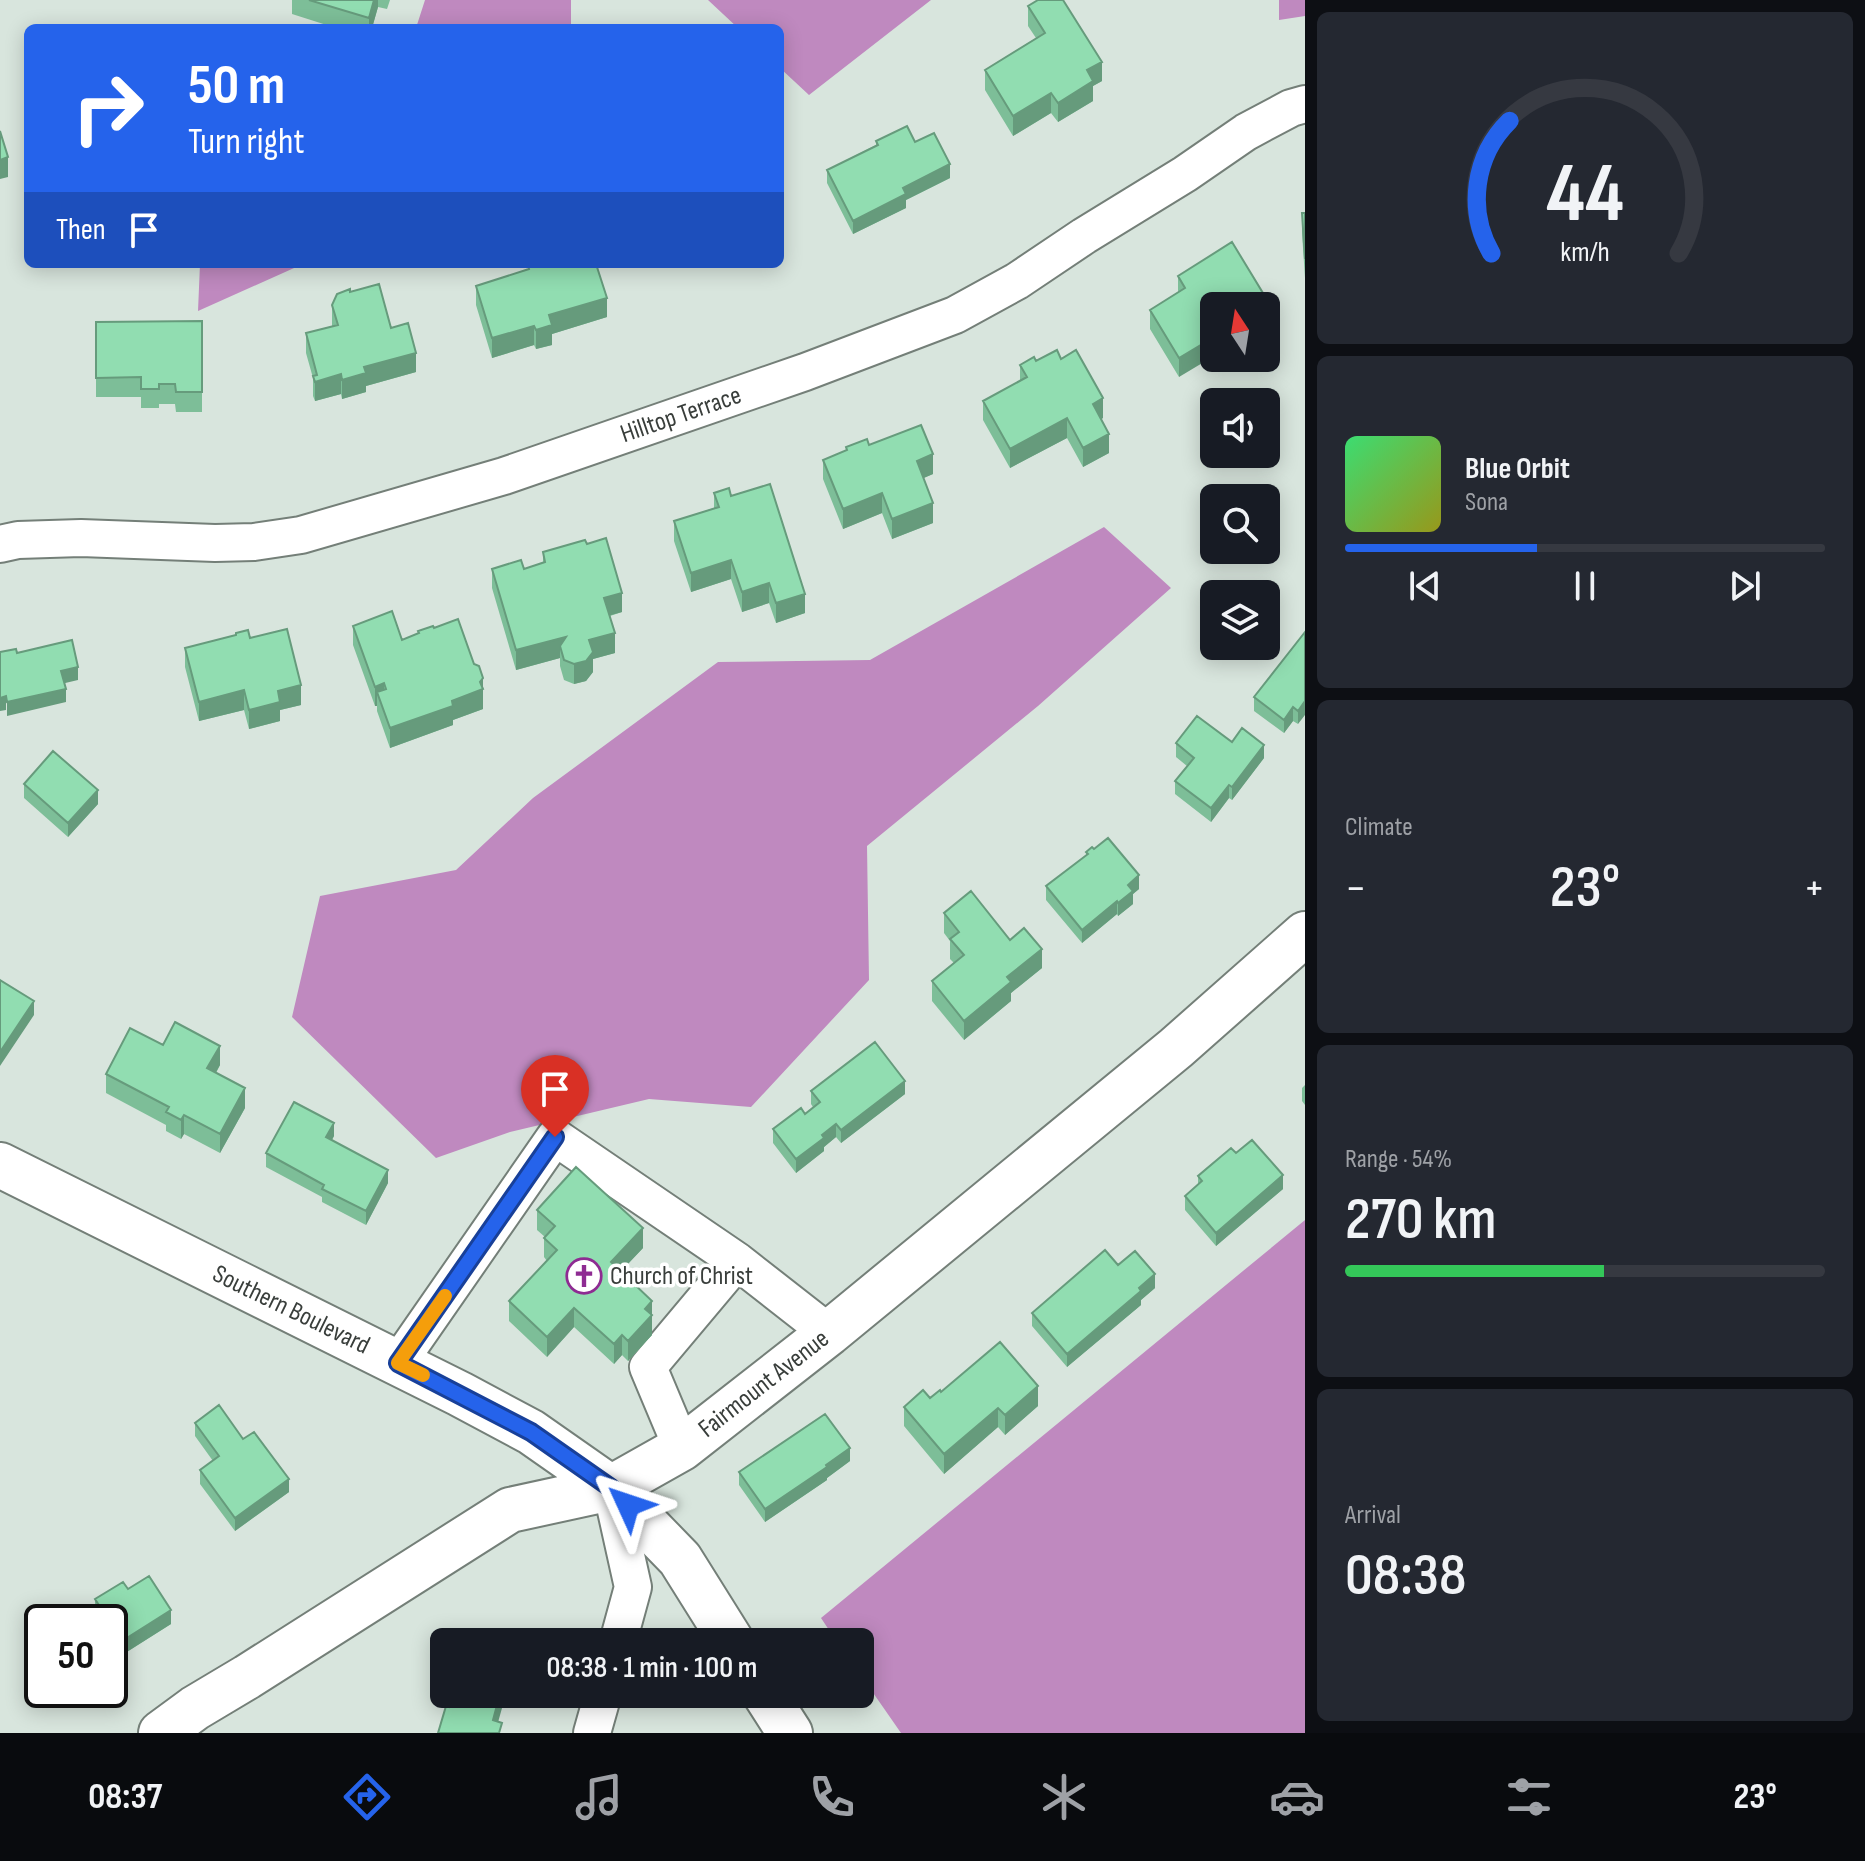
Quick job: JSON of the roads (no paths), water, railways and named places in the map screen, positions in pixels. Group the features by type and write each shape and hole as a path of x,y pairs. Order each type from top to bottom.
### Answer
{"main road":[{"name":"Fairmount Avenue","path":"161,1733 195,1708 510,1510 611,1488 682,1448 829,1333 1176,1048 1305,934"},
{"name":"Southern Boulevard","path":"0,1165 531,1432 611,1488 680,1559 723,1628"},
{"path":"774,1708 790,1733"}],"street":[{"name":"Hilltop Terrace","path":"0,544 18,540 81,538 215,543 270,540 301,535 504,476 805,372 955,315 1017,281 1246,132 1305,104"},
{"path":"398,1363 555,1137 737,1261 829,1333"},
{"path":"682,1448 648,1367 737,1261"},
{"path":"611,1488 633,1587 622,1628"},
{"path":"592,1733 599,1708"}],"place":[{"name":"Church of Christ","path":"584,1276"}]}
